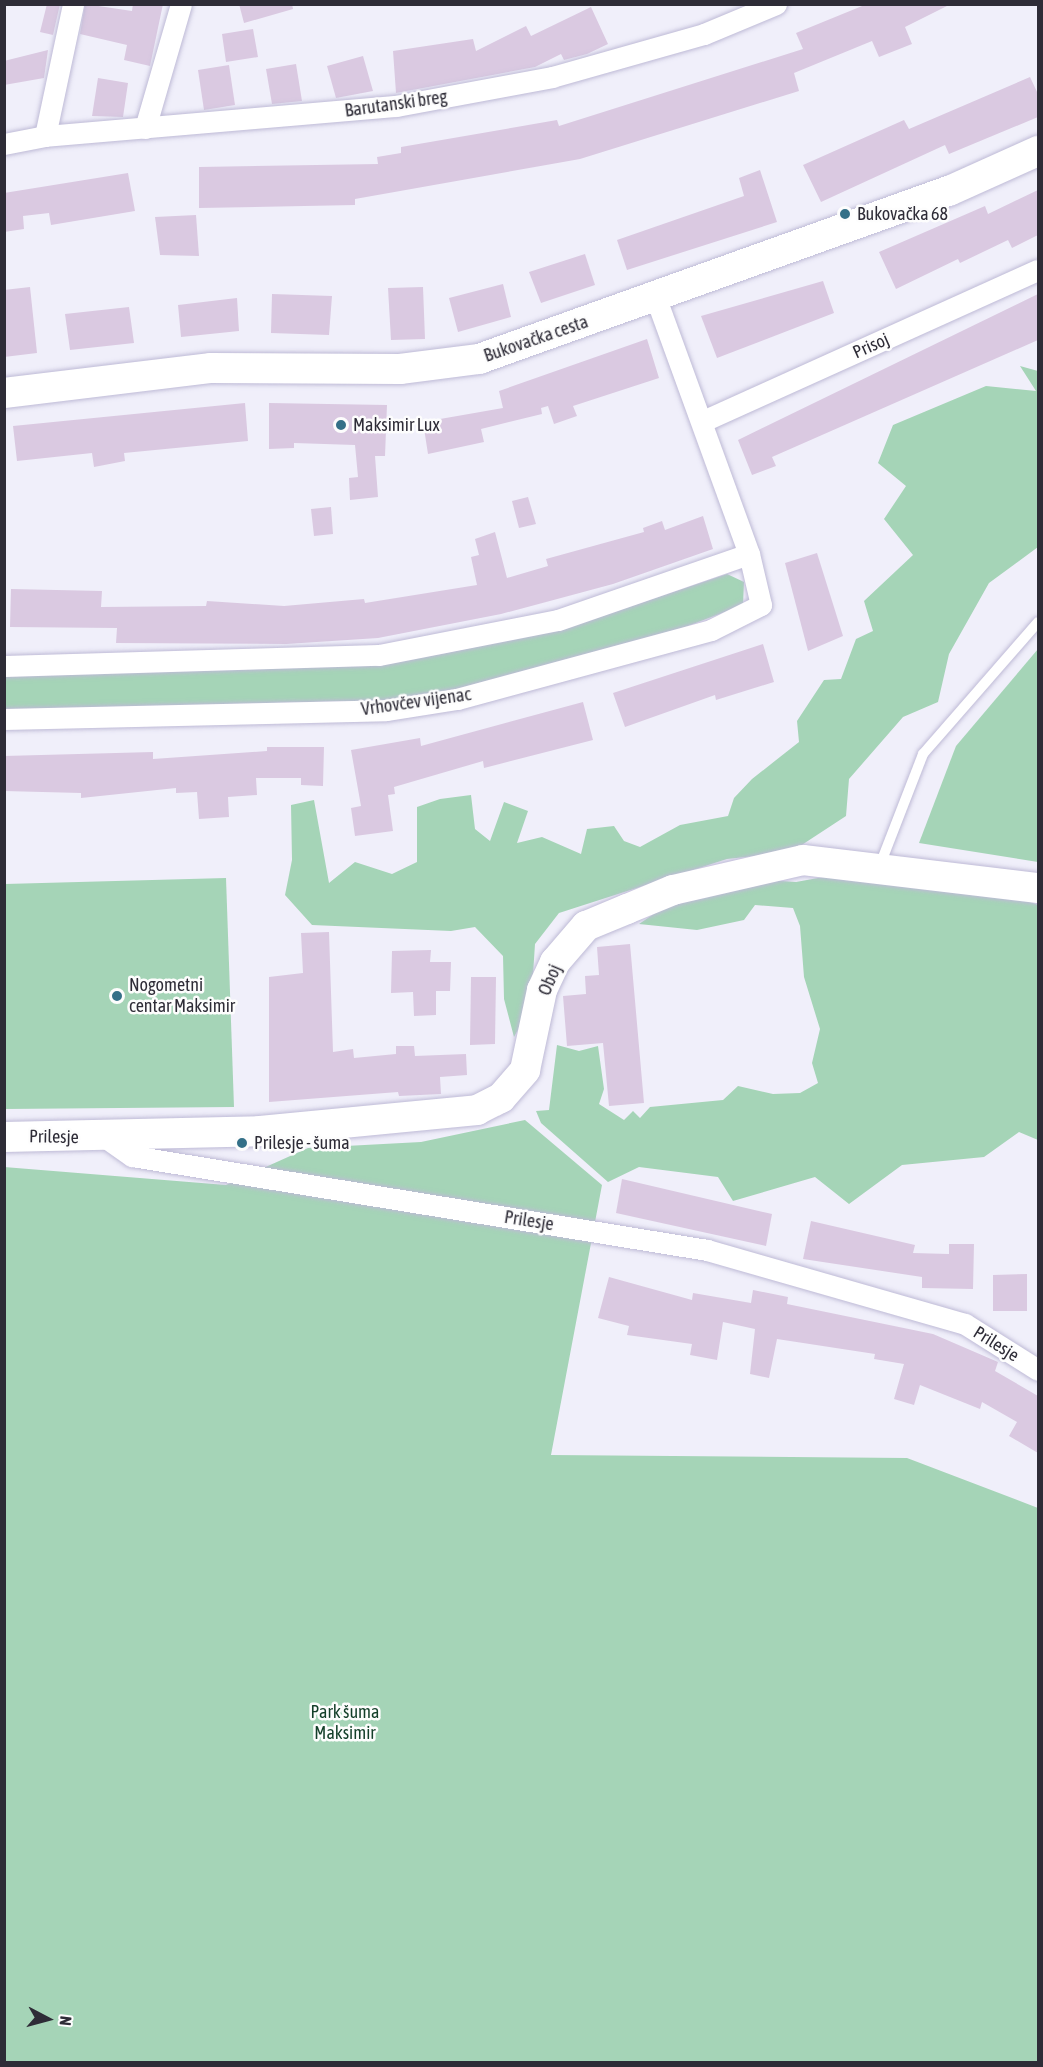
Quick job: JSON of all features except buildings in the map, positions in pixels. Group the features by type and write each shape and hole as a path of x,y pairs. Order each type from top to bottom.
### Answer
{"street":[{"path":"45,136 73,4"},
{"path":"145,128 181,4"},
{"name":"Barutanski breg","path":"4,144 45,136 396,106 552,77 704,34 776,4"},
{"name":"Bukovačka cesta","path":"4,393 211,368 437,366 479,359 949,191 1038,151"},
{"name":"Prisoj","path":"703,421 1038,270"},
{"name":"Vrhovčev vijenac","path":"4,719 386,710 457,699 711,630 761,605 749,554 703,421 655,296"},
{"path":"4,666 379,656 558,620 749,554"},
{"name":"Oboj","path":"106,1138 385,1123 482,1108 501,1098 525,1070 542,990 555,962 586,926 673,890 803,860 880,865 1038,888"},
{"name":"Prilesje","path":"4,1137 106,1138 132,1156 707,1250 965,1324 1038,1366"}],"lane":[{"path":"880,865 923,754 1038,621"}],"green space":[{"path":"1020,366 1038,371 1038,547 989,583 949,654 938,702 903,717 849,779 846,816 791,852 727,859 559,913 535,944 531,1006 514,1037 504,999 503,956 475,927 451,931 312,925 285,895 292,860 291,805 314,800 329,883 355,862 392,874 417,862 417,807 440,799 471,795 475,829 490,841 504,802 528,811 517,843 542,837 581,854 587,829 614,826 624,841 640,847 680,825 728,816 734,798 752,779 799,742 797,721 824,680 841,679 856,639 873,631 864,601 913,555 884,519 906,486 878,463 893,425 986,386 1036,391"},
{"path":"727,574 744,582 743,605 643,643 505,681 393,700 5,710 5,674 382,662 441,654 569,627"},
{"path":"1038,649 1038,862 919,843 956,746"},
{"path":"829,876 980,882 1038,905 1038,1140 1019,1132 984,1157 902,1165 849,1204 815,1177 733,1201 718,1177 639,1167 608,1182 541,1123 536,1111 549,1110 557,1045 579,1051 598,1046 604,1089 599,1104 624,1120 633,1111 640,1118 650,1107 723,1100 738,1086 773,1094 800,1093 818,1083 812,1063 820,1029 804,977 800,926 793,908 755,905 744,920 697,930 639,924 664,907 766,880 796,882"},
{"name":"Nogometni centar Maksimir","path":"226,878 234,1107 5,1109 5,884"},
{"name":"Park šuma Maksimir","path":"525,1120 602,1185 551,1455 907,1458 1038,1508 1038,2062 5,2062 4,1167 226,1185 308,1148 421,1142"}],"place":[{"name":"Bukovačka 68","path":"845,214"},
{"name":"Maksimir Lux","path":"341,425"},
{"name":"Nogometni centar Maksimir","path":"117,996"},
{"name":"Prilesje - šuma","path":"242,1143"}]}
